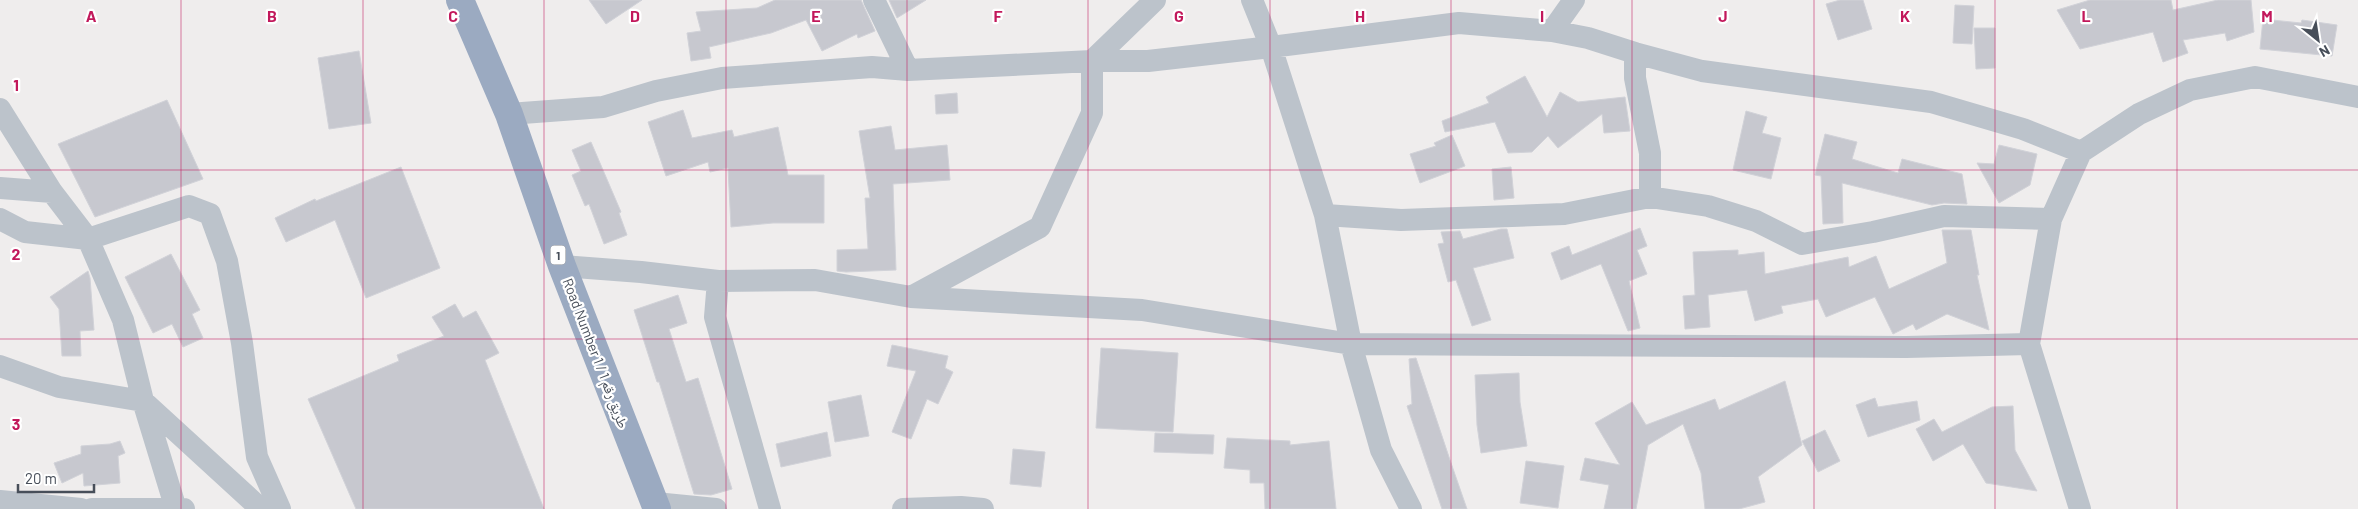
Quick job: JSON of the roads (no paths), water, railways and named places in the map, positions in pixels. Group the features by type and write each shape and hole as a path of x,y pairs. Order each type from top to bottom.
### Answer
{"highway":[{"name":"Road Number 1 / طريق رقم 1","path":"460,0 509,114 562,266 656,506"}],"street":[{"path":"874,0 908,70"},
{"path":"911,297 1040,227 1092,113 1092,61 1155,0"},
{"path":"1252,0 1271,47 1325,215 1351,344 1381,450 1411,509"},
{"path":"1552,31 1574,0"},
{"path":"509,114 603,107 656,91 722,78 872,67 908,70 1092,61 1148,61 1459,23 1552,31 1588,38 1702,71 1931,102 2022,129 2081,152"},
{"path":"1635,53 1635,78 1650,153 1650,197"},
{"path":"2080,509 2029,344 2051,220 2081,152 2140,114 2190,90 2256,77 2358,96"},
{"path":"0,109 52,192 88,239 122,320 143,401 176,509"},
{"path":"0,188 52,192"},
{"path":"1325,215 1401,220 1564,214 1650,197 1708,206 1748,218 1802,244 1872,232 1944,216 2051,220"},
{"path":"0,219 24,232 88,239 189,206 210,214 226,261 242,344 257,457 280,509"},
{"path":"562,266 641,272 718,281 815,280 911,297 1142,310 1351,344 1906,347 2029,344"},
{"path":"718,281 714,317 770,509"},
{"path":"0,366 59,387 143,401 261,509"},
{"path":"0,502 81,509"},
{"path":"656,506 716,509"},
{"path":"903,509 961,507 983,509"},
{"path":"92,509 184,509"}]}
